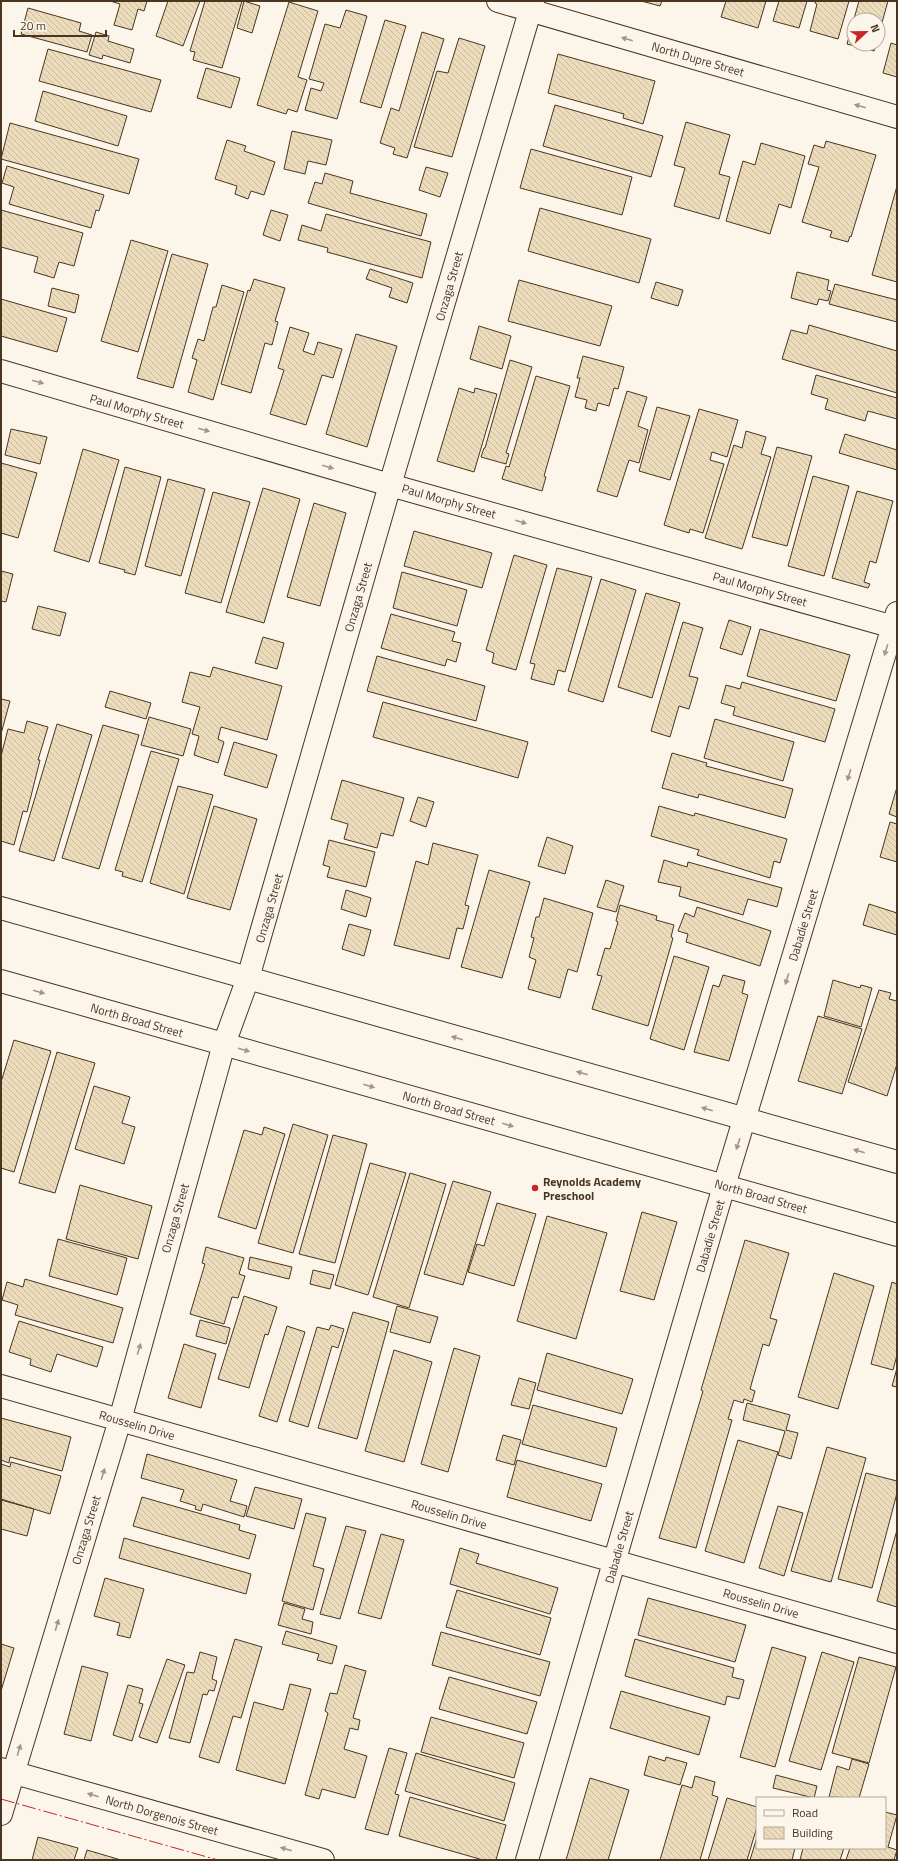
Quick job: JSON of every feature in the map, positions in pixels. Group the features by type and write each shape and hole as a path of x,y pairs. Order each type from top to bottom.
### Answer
{"street":[{"name":"North Dupre Street","path":"498,1 531,6 897,117"},
{"name":"Onzaga Street","path":"1,1814 7,1771 120,1420 224,1044 248,978 390,485 531,6"},
{"name":"Paul Morphy Street","path":"1,371 390,485 896,623"},
{"name":"Dabadie Street","path":"527,1860 724,1186 746,1119 896,623"},
{"path":"1,908 897,1162"},
{"name":"North Broad Street","path":"1,981 897,1235"},
{"name":"Rousselin Drive","path":"1,1386 897,1642"},
{"name":"North Dorgenois Street","path":"7,1771 323,1860"}],"building":[{"path":"110,1 147,1 144,11 138,9 132,30 114,25 120,4"},
{"path":"168,1 200,1 183,46 156,36"},
{"path":"205,1 242,1 222,68 193,60 195,52 190,51"},
{"path":"244,1 260,6 252,33 237,28"},
{"path":"641,1 662,1 660,6"},
{"path":"726,1 766,1 758,28 721,17"},
{"path":"779,1 807,1 799,28 773,21"},
{"path":"815,1 849,1 838,39 810,31 817,4"},
{"path":"859,1 888,1 885,12 856,12"},
{"path":"289,2 318,11 298,77 307,80 297,112 288,109 286,114 257,105"},
{"path":"28,8 81,23 79,31 92,35 87,52 21,34"},
{"path":"346,10 367,16 337,119 305,110 311,88 321,91 324,83 309,79 325,24 340,28"},
{"path":"385,20 406,26 381,108 360,102"},
{"path":"96,32 109,36 108,41 134,49 130,63 103,55 102,59 89,55"},
{"path":"422,32 444,39 407,158 393,154 395,148 380,143 391,108 399,111"},
{"path":"459,38 485,46 452,157 414,147 437,71 448,73"},
{"path":"891,43 897,45 897,77 883,73"},
{"path":"48,49 161,80 151,112 39,81"},
{"path":"558,54 655,81 643,124 623,118 624,114 548,93"},
{"path":"206,68 240,78 231,108 197,98"},
{"path":"43,91 127,116 118,146 35,121"},
{"path":"555,105 663,136 651,177 543,146"},
{"path":"686,122 730,135 719,174 730,177 719,219 674,206 685,168 674,165"},
{"path":"10,123 139,159 129,194 1,159"},
{"path":"292,131 332,140 326,165 308,161 305,174 284,169"},
{"path":"227,140 246,146 244,151 275,162 264,195 251,191 248,199 235,194 237,186 215,179"},
{"path":"826,141 876,155 851,237 850,236 848,242 830,237 832,231 802,222 819,167 808,164 814,145 824,148"},
{"path":"761,143 805,156 791,208 779,204 770,234 726,221 743,161 755,165"},
{"path":"531,149 632,177 622,215 520,188"},
{"path":"7,166 104,195 99,211 96,210 91,228 9,204 14,187 2,183"},
{"path":"426,167 448,173 440,197 419,190"},
{"path":"325,173 353,181 350,193 427,214 421,236 308,203 315,182 322,184"},
{"path":"897,186 897,282 872,275"},
{"path":"540,208 651,239 639,283 528,251"},
{"path":"1,210 83,233 74,266 59,262 54,278 34,272 38,257 1,247"},
{"path":"271,210 288,215 280,241 263,235"},
{"path":"326,214 431,242 422,278 327,252 328,248 298,240 302,225 321,231"},
{"path":"131,240 168,251 138,352 101,341"},
{"path":"172,254 208,264 173,388 137,378"},
{"path":"370,269 413,283 407,303 389,297 392,288 366,279"},
{"path":"797,272 829,280 827,290 831,291 828,301 819,299 817,305 791,298"},
{"path":"254,279 285,288 275,321 278,322 272,345 265,343 251,393 221,384 248,290 250,291"},
{"path":"519,280 612,306 600,346 508,321"},
{"path":"656,282 683,290 678,306 651,298"},
{"path":"835,284 897,300 897,322 829,304"},
{"path":"222,285 244,292 213,400 188,392 197,360 192,358 198,339 204,341 213,307 216,307"},
{"path":"52,288 79,295 75,313 48,306"},
{"path":"1,299 67,318 57,352 1,336"},
{"path":"809,325 897,351 897,393 782,359 791,330 807,334"},
{"path":"479,326 511,336 502,369 470,359"},
{"path":"290,327 309,333 303,351 314,355 318,342 342,349 333,378 322,375 306,425 270,414 284,370 278,368"},
{"path":"356,334 397,346 367,447 326,434"},
{"path":"583,356 624,367 618,389 614,388 609,406 598,403 596,411 585,408 587,400 575,397 580,378 577,378"},
{"path":"510,360 532,367 506,453 509,454 506,464 481,457 485,448"},
{"path":"816,375 897,398 897,419 868,411 865,421 825,409 828,399 811,394"},
{"path":"536,376 570,386 544,476 546,477 542,491 502,479 506,466 509,467"},
{"path":"459,388 474,393 475,388 497,394 474,472 437,461"},
{"path":"627,391 647,397 638,426 648,430 639,463 629,460 617,497 597,491"},
{"path":"657,407 690,416 670,480 639,471"},
{"path":"699,409 738,420 727,457 712,452 710,460 724,464 703,533 690,529 689,533 664,525"},
{"path":"11,429 47,437 40,464 5,455"},
{"path":"746,431 766,437 761,454 771,457 742,549 705,538 734,445 742,448"},
{"path":"845,434 897,450 897,470 839,453"},
{"path":"777,447 812,456 787,546 752,537"},
{"path":"83,449 119,460 89,562 54,551"},
{"path":"1,463 37,473 18,538 1,533"},
{"path":"125,467 161,477 135,575 124,572 125,570 99,563"},
{"path":"813,476 849,486 824,576 788,566"},
{"path":"168,479 205,489 181,576 145,566"},
{"path":"263,488 300,499 264,623 226,612"},
{"path":"857,491 893,501 876,563 870,561 864,582 870,584 868,588 832,578"},
{"path":"213,492 250,502 221,603 185,593"},
{"path":"314,503 346,513 320,606 287,597"},
{"path":"414,531 492,553 482,588 404,566"},
{"path":"514,555 547,565 516,670 492,663 494,653 486,650"},
{"path":"557,568 592,577 565,672 558,670 554,685 531,679 535,664 530,663"},
{"path":"1,571 13,574 6,602 1,601"},
{"path":"402,572 467,590 457,626 393,608"},
{"path":"601,579 636,590 603,702 568,691"},
{"path":"646,593 680,603 652,698 618,687"},
{"path":"38,606 66,613 60,636 32,629"},
{"path":"391,614 455,632 452,641 461,643 456,662 447,659 445,666 381,648"},
{"path":"729,620 751,627 742,655 720,648"},
{"path":"683,622 703,628 689,676 698,678 689,709 679,706 670,737 651,731"},
{"path":"760,629 850,655 836,701 747,676"},
{"path":"263,637 284,643 277,669 255,663"},
{"path":"377,656 485,686 476,721 367,691"},
{"path":"213,667 282,686 267,740 221,727 218,739 224,742 218,763 194,755 199,736 192,734 200,707 182,702 190,672 210,677"},
{"path":"742,682 835,709 825,742 733,715 735,707 721,703 726,685 740,689"},
{"path":"110,691 151,703 146,719 105,707"},
{"path":"1,699 10,701 1,734"},
{"path":"383,702 528,742 518,778 373,737"},
{"path":"149,717 191,729 183,756 141,745"},
{"path":"715,719 794,742 783,781 704,758"},
{"path":"27,721 48,727 38,760 40,760 27,812 23,811 14,845 1,841 1,756 8,729 24,733"},
{"path":"57,724 92,735 54,861 19,851"},
{"path":"103,725 139,735 99,869 62,858"},
{"path":"234,742 277,755 267,788 224,775"},
{"path":"151,751 179,759 142,882 122,876 123,872 115,870"},
{"path":"672,753 707,763 706,766 793,789 785,818 699,794 698,798 662,788"},
{"path":"342,780 404,798 393,836 381,833 377,848 344,839 348,824 331,819"},
{"path":"178,786 213,795 184,894 150,883"},
{"path":"897,787 897,817 889,814"},
{"path":"418,797 434,802 426,827 410,821"},
{"path":"214,806 257,819 230,910 187,898"},
{"path":"659,806 694,816 695,813 787,839 780,863 774,861 770,878 697,855 699,850 651,836"},
{"path":"890,822 897,824 897,862 880,857"},
{"path":"547,837 573,846 565,874 538,866"},
{"path":"329,840 375,852 366,887 327,877 330,867 323,865"},
{"path":"433,843 478,855 465,905 469,906 463,929 457,928 449,959 394,945 416,861 428,865"},
{"path":"664,860 687,867 688,862 782,888 777,907 748,899 743,915 679,896 681,887 658,882"},
{"path":"489,870 530,882 502,978 461,967"},
{"path":"606,880 624,886 616,912 597,907"},
{"path":"346,890 371,898 366,917 341,909"},
{"path":"544,898 593,913 577,972 568,969 560,998 528,989 536,960 529,957 534,938 531,937 536,917 539,917"},
{"path":"869,904 897,913 897,935 863,925"},
{"path":"620,905 657,916 656,920 674,925 671,937 673,938 648,1026 592,1009 602,976 597,975 605,948 610,949 618,922 616,921"},
{"path":"697,907 771,931 760,966 686,942 688,934 678,931 685,913 694,917"},
{"path":"349,924 371,930 364,956 342,949"},
{"path":"674,956 709,967 684,1050 650,1039"},
{"path":"723,975 745,981 742,993 748,995 729,1061 694,1052 713,985 719,987"},
{"path":"833,980 860,988 861,985 872,988 861,1027 824,1016"},
{"path":"879,990 891,993 889,999 897,1001 897,1064 887,1096 848,1082"},
{"path":"818,1016 862,1029 842,1094 798,1081"},
{"path":"14,1040 51,1051 14,1172 1,1168 1,1082"},
{"path":"57,1052 95,1063 55,1193 19,1183"},
{"path":"94,1086 130,1097 122,1123 135,1127 124,1164 75,1149"},
{"path":"293,1124 328,1135 293,1253 258,1243"},
{"path":"264,1127 285,1134 256,1229 218,1217 244,1130 262,1135"},
{"path":"333,1135 367,1144 335,1263 299,1254"},
{"path":"370,1163 406,1173 368,1295 335,1285"},
{"path":"410,1173 446,1184 409,1308 373,1297"},
{"path":"453,1181 491,1192 463,1285 424,1274"},
{"path":"80,1185 152,1206 138,1259 66,1239"},
{"path":"497,1203 536,1214 514,1286 468,1272 477,1244 484,1246"},
{"path":"642,1212 677,1222 654,1300 620,1291"},
{"path":"547,1216 607,1233 576,1339 517,1321"},
{"path":"58,1239 127,1258 117,1295 49,1276"},
{"path":"745,1240 789,1253 770,1318 777,1320 769,1346 763,1344 750,1389 755,1391 752,1402 744,1399 743,1403 734,1400 728,1419 732,1420 696,1548 659,1538 703,1391 701,1390"},
{"path":"206,1247 244,1258 239,1274 245,1276 238,1298 232,1297 224,1324 190,1314 205,1264 202,1263"},
{"path":"250,1257 292,1267 289,1279 248,1269"},
{"path":"313,1270 334,1275 330,1289 310,1284"},
{"path":"834,1273 874,1286 838,1409 798,1397"},
{"path":"25,1279 123,1308 113,1343 15,1315 18,1305 2,1300 7,1282 23,1287"},
{"path":"892,1282 897,1284 897,1355 893,1370 871,1364"},
{"path":"244,1296 277,1307 268,1335 265,1334 249,1388 218,1379"},
{"path":"397,1306 438,1317 430,1343 390,1332"},
{"path":"353,1312 389,1322 357,1439 318,1428"},
{"path":"200,1320 230,1328 226,1344 196,1336"},
{"path":"19,1321 103,1347 97,1367 57,1354 51,1372 30,1365 31,1359 9,1352"},
{"path":"331,1325 344,1329 338,1348 332,1346 308,1427 289,1421 317,1327 329,1330"},
{"path":"287,1326 305,1332 277,1422 259,1416"},
{"path":"184,1344 216,1354 201,1408 168,1398"},
{"path":"454,1348 480,1356 448,1472 421,1464"},
{"path":"394,1350 432,1362 404,1462 365,1451"},
{"path":"547,1353 633,1379 622,1414 537,1390"},
{"path":"897,1368 897,1387 892,1386"},
{"path":"519,1378 536,1383 529,1409 511,1405"},
{"path":"747,1403 790,1415 786,1430 798,1433 791,1459 778,1455 785,1431 743,1420"},
{"path":"533,1405 617,1428 606,1467 522,1444"},
{"path":"1,1418 71,1437 62,1471 10,1457 9,1463 1,1460"},
{"path":"503,1435 521,1440 514,1465 496,1460"},
{"path":"738,1440 778,1452 744,1563 705,1551"},
{"path":"827,1447 866,1458 831,1582 791,1571"},
{"path":"147,1454 237,1480 230,1501 247,1506 244,1517 203,1504 201,1511 195,1509 196,1506 180,1501 184,1490 141,1478"},
{"path":"517,1460 602,1484 591,1521 507,1497"},
{"path":"11,1462 61,1476 50,1514 1,1499 1,1464 10,1467"},
{"path":"866,1473 897,1481 897,1493 872,1588 838,1579"},
{"path":"255,1487 302,1499 294,1529 246,1516"},
{"path":"142,1497 240,1525 239,1530 256,1535 249,1559 133,1526"},
{"path":"1,1500 34,1509 27,1536 1,1529"},
{"path":"778,1506 803,1513 784,1576 759,1568"},
{"path":"306,1513 326,1518 313,1566 324,1569 313,1610 282,1601"},
{"path":"346,1526 366,1531 340,1619 320,1614"},
{"path":"897,1530 897,1607 877,1601"},
{"path":"381,1534 404,1540 381,1619 358,1613"},
{"path":"124,1538 251,1574 246,1594 119,1558"},
{"path":"460,1548 479,1554 476,1563 558,1588 550,1614 450,1584"},
{"path":"105,1578 144,1589 130,1638 117,1635 120,1623 94,1616"},
{"path":"457,1590 551,1618 540,1655 446,1627"},
{"path":"648,1598 746,1625 735,1662 638,1635"},
{"path":"284,1603 305,1609 302,1619 313,1622 311,1634 278,1625"},
{"path":"286,1631 337,1646 332,1664 317,1660 319,1654 282,1644"},
{"path":"441,1632 550,1662 540,1696 432,1665"},
{"path":"235,1639 262,1647 241,1718 233,1716 219,1763 199,1757"},
{"path":"635,1639 734,1668 732,1677 744,1680 739,1699 727,1696 725,1705 625,1676"},
{"path":"1,1644 14,1648 1,1691"},
{"path":"772,1647 806,1657 775,1767 740,1757"},
{"path":"200,1652 217,1657 212,1679 217,1681 214,1691 209,1690 207,1695 203,1694 190,1743 169,1738 187,1672 194,1673"},
{"path":"822,1652 854,1662 821,1770 789,1761"},
{"path":"859,1657 896,1667 869,1763 832,1753"},
{"path":"167,1659 185,1665 157,1743 139,1737"},
{"path":"345,1665 366,1671 353,1718 360,1720 358,1730 350,1728 344,1749 367,1756 355,1798 322,1789 319,1799 305,1795 328,1713 325,1711 330,1693 337,1694"},
{"path":"82,1666 108,1673 91,1741 64,1734"},
{"path":"449,1677 537,1702 527,1734 439,1709"},
{"path":"290,1684 311,1689 285,1784 236,1770 254,1702 283,1710"},
{"path":"128,1685 143,1689 139,1703 143,1704 132,1741 113,1735"},
{"path":"621,1691 710,1717 699,1755 610,1728"},
{"path":"431,1717 524,1743 514,1778 421,1752"},
{"path":"389,1748 407,1753 395,1794 399,1795 388,1835 365,1829"},
{"path":"416,1753 515,1783 504,1821 405,1791"},
{"path":"649,1756 665,1761 666,1757 687,1763 680,1785 644,1775"},
{"path":"852,1759 869,1764 859,1797 829,1797 837,1766 849,1770"},
{"path":"776,1775 817,1786 814,1797 773,1788"},
{"path":"695,1776 715,1782 712,1795 718,1797 700,1860 660,1860 682,1785 692,1788"},
{"path":"590,1778 629,1790 608,1860 566,1860"},
{"path":"410,1797 506,1825 496,1860 483,1860 399,1836"},
{"path":"727,1798 756,1807 756,1830 747,1860 708,1860"},
{"path":"886,1812 897,1815 888,1847 897,1850 894,1860 846,1860 850,1849 886,1849"},
{"path":"38,1837 78,1848 74,1860 32,1860"},
{"path":"756,1840 756,1849 795,1849 792,1860 750,1860"},
{"path":"803,1849 844,1849 840,1860 800,1860"},
{"path":"87,1850 121,1860 84,1860"}],"power":[{"path":"1,1799 218,1860"}],"place":[{"name":"Reynolds Academy Preschool","path":"535,1188"}]}
